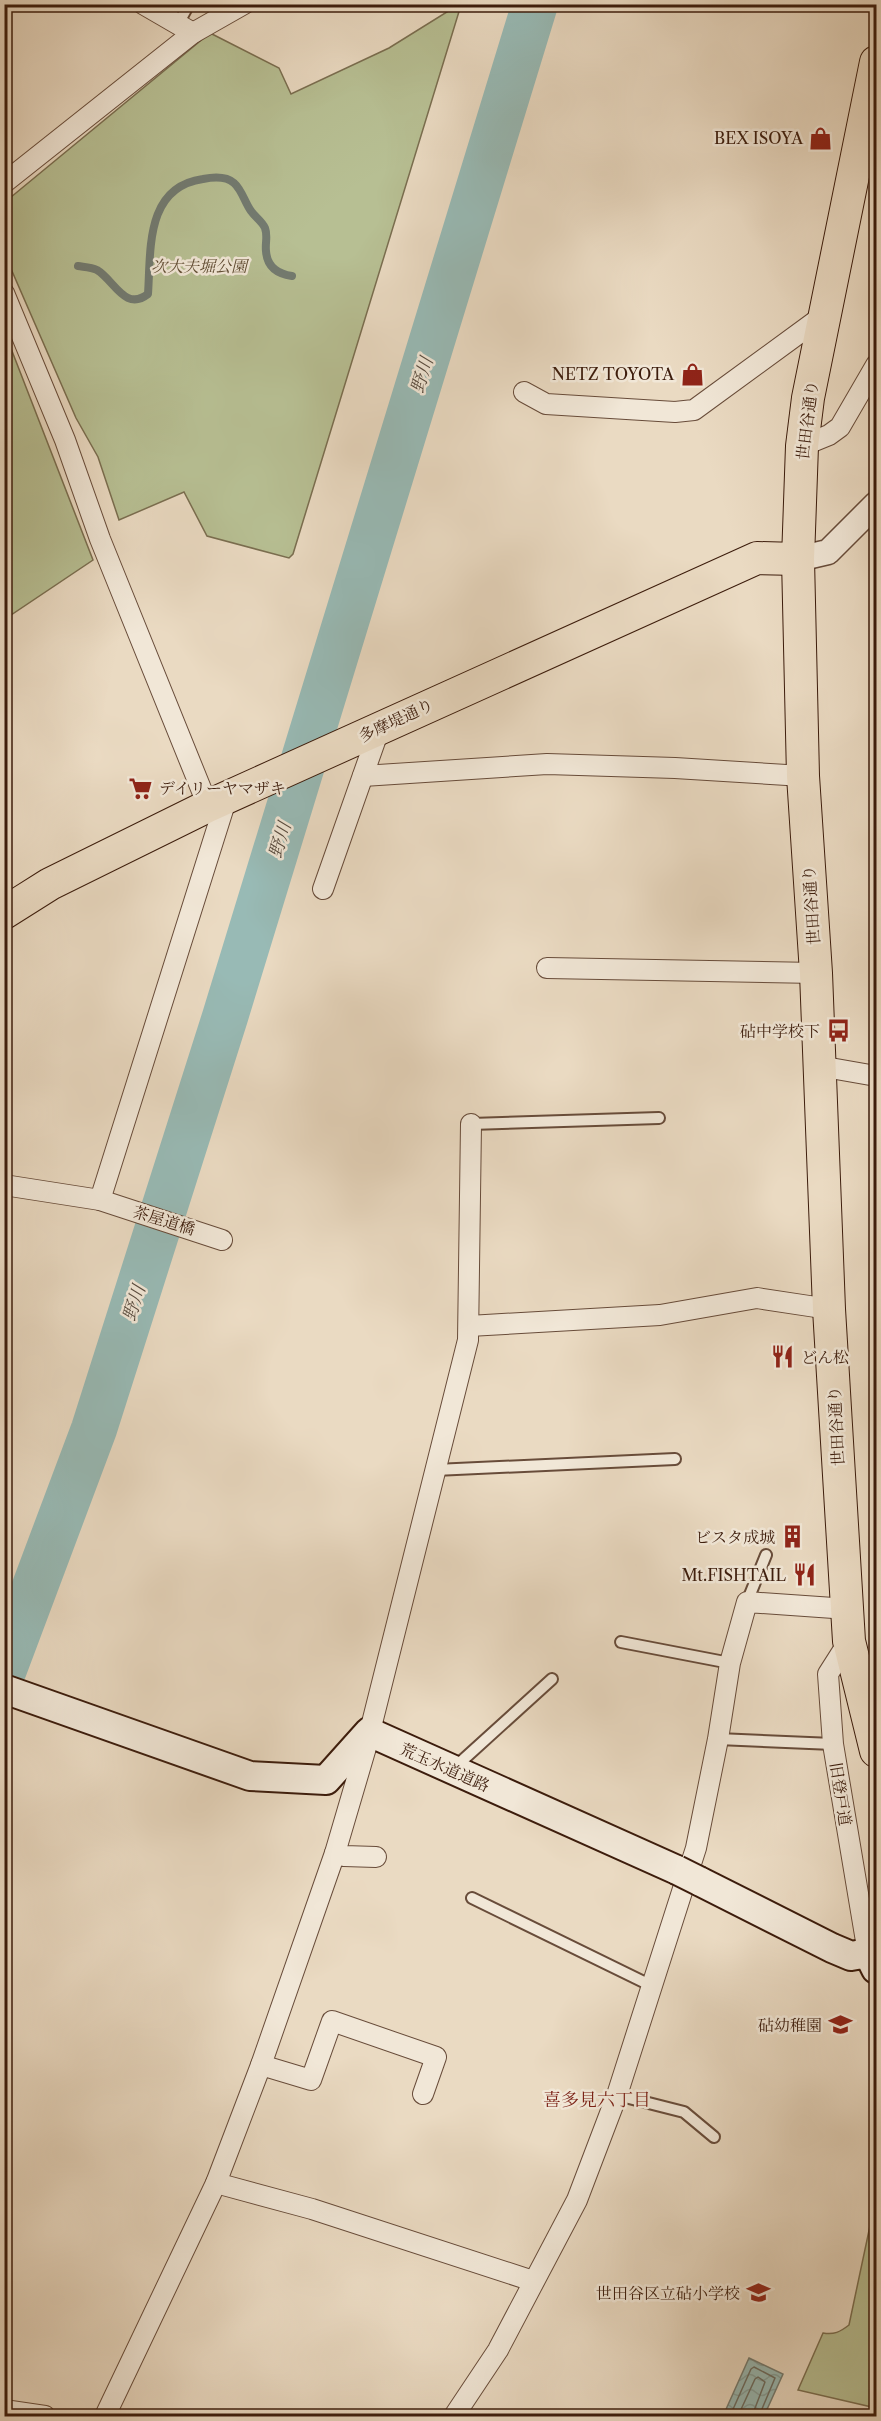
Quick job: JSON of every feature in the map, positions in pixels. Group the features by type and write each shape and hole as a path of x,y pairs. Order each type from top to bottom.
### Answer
{"main road":[{"name":"世田谷通り","path":"876,62 808,398 802,446 798,559 803,776 816,973 829,1309 849,1641 876,1751"},
{"name":"多摩堤通り","path":"4,913 58,879 227,797 757,558 798,559"},
{"path":"4,1689 250,1776 326,1780 369,1732"},
{"name":"荒玉水道道路","path":"369,1732 688,1875 832,1948 872,1961"}],"street":[{"path":"143,4 185,28"},
{"path":"4,183 185,28 244,4"},
{"path":"4,293 64,440 99,539 227,797 107,1202"},
{"path":"524,392 546,404 675,412 694,410 824,315"},
{"path":"802,446 830,435 840,427 876,365"},
{"path":"798,559 828,552 876,504"},
{"path":"323,889 363,776 374,730"},
{"path":"363,776 548,764 675,768 803,776"},
{"path":"547,968 816,973"},
{"path":"819,1066 876,1076"},
{"path":"105,2416 216,2183 261,2065 335,1853 369,1732 470,1326 471,1124"},
{"name":"茶屋道橋","path":"4,1185 107,1202 218,1238"},
{"path":"470,1326 660,1315 757,1298 829,1309"},
{"path":"454,2416 498,2350 577,2200 617,2095 696,1848 718,1739 730,1663 747,1602 848,1609"},
{"name":"旧登戸道","path":"849,1641 828,1674 833,1744 872,1961"},
{"path":"335,1853 344,1856 376,1857"},
{"path":"261,2065 311,2080 332,2021 436,2057 423,2094"},
{"path":"216,2183 312,2209 534,2281"},
{"path":"4,2410 45,2416"}],"lane":[{"path":"185,28 189,4"},
{"path":"471,1124 659,1118"},
{"path":"435,1470 675,1459"},
{"path":"747,1602 766,1555"},
{"path":"621,1642 730,1663"},
{"path":"451,1770 552,1679"},
{"path":"718,1739 833,1744"},
{"path":"472,1898 652,1986"},
{"path":"617,2095 684,2112 714,2137"}],"green space":[{"name":"次大夫堀公園","path":"461,5 293,554 289,558 207,536 184,492 119,520 98,457 76,418 5,255 5,202 210,33 279,68 291,94 389,48"},
{"path":"5,333 93,560 4,619"},
{"path":"871,2221 876,2223 876,2408 798,2390 823,2333 837,2332 849,2325"}],"water":[{"path":"749,2358 783,2374 764,2416 723,2416"}],"waterway":[{"name":"野川","path":"4,1669 94,1429 225,1017 535,4"},
{"path":"78,266 97,270 126,297 140,299 148,294 151,240 161,207 170,194 184,184 219,178 227,179 237,186 251,211 264,226 267,257 271,265 282,274 292,276"}],"place":[{"name":"BEX ISOYA","path":"821,138"},
{"name":"NETZ TOYOTA","path":"692,374"},
{"name":"デイリーヤマザキ","path":"141,788"},
{"name":"砧中学校下","path":"838,1031"},
{"name":"どん松","path":"783,1357"},
{"name":"ビスタ成城","path":"793,1537"},
{"name":"Mt.FISHTAIL","path":"804,1575"},
{"name":"砧幼稚園","path":"840,2025"},
{"name":"世田谷区立砧小学校","path":"758,2293"}],"district":[{"name":"喜多見六丁目","path":"597,2100"}]}
